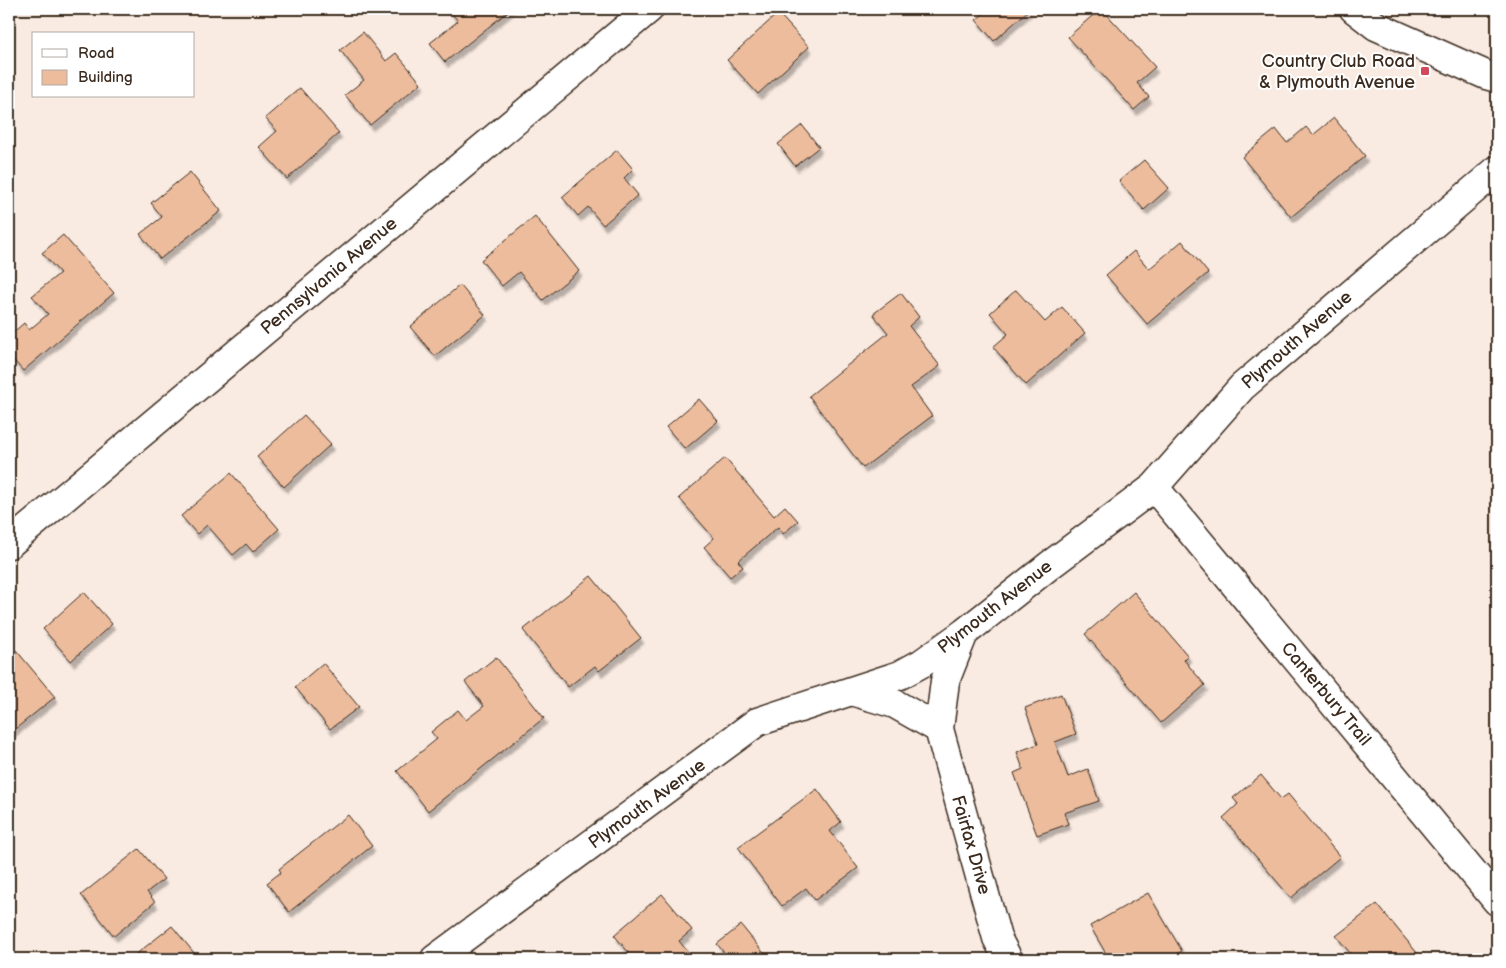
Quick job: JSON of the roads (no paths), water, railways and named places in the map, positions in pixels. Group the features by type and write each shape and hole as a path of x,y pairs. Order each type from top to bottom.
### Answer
{"street":[{"name":"Pennsylvania Avenue","path":"9,544 649,9"},
{"path":"1354,9 1376,26 1486,75 1497,78"},
{"name":"Plymouth Avenue","path":"435,959 757,722 900,675 922,664 964,633 1050,565 1154,487 1242,387 1497,170"},
{"name":"Canterbury Trail","path":"1154,487 1497,901"},
{"name":"Fairfax Drive","path":"964,633 945,681 939,728 997,938 1008,959"},
{"path":"851,692 895,704 939,728"}],"place":[{"name":"Country Club Road & Plymouth Avenue","path":"1425,71"}]}
